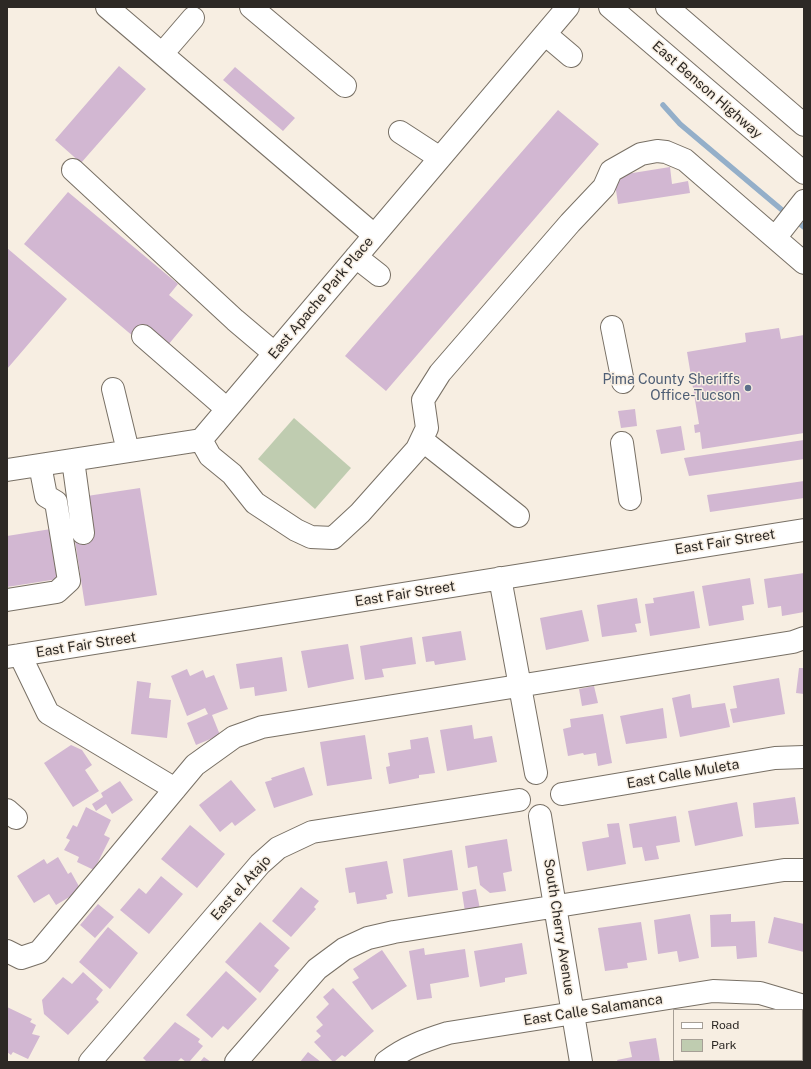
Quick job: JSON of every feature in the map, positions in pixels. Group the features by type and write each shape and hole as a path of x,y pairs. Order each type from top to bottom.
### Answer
{"street":[{"path":"107,7 374,235"},
{"name":"East Apache Park Place","path":"201,440 568,7"},
{"name":"East Benson Highway","path":"610,7 804,173"},
{"path":"667,7 804,125"},
{"path":"263,11 345,86"},
{"path":"162,54 193,18"},
{"path":"545,34 571,56"},
{"path":"400,132 440,158"},
{"path":"7,470 201,440 210,456 232,474 255,503 296,530 306,535 334,544 417,450 426,428 423,400 440,374 570,223 604,187 611,171 641,154 657,151 666,152 685,160 791,218 804,263"},
{"path":"73,170 235,320 274,353"},
{"path":"356,257 379,274"},
{"path":"612,327 623,382"},
{"path":"143,336 227,409"},
{"path":"113,389 128,451"},
{"path":"422,440 518,516"},
{"path":"622,443 630,499"},
{"path":"73,460 83,533"},
{"path":"7,600 57,592 69,581 56,502 46,496 40,465"},
{"name":"East Fair Street","path":"14,656 804,530"},
{"path":"500,578 536,773"},
{"path":"7,951 21,958 39,952 195,766 234,737 262,727 793,642 804,638"},
{"path":"14,656 48,713 175,789"},
{"name":"East Calle Muleta","path":"562,794 775,758 804,757"},
{"path":"536,773 548,775 554,778 558,782 562,794 558,807 547,815 540,816 527,812 522,807 519,800 518,793 520,786 524,780 536,773"},
{"name":"East el Atajo","path":"90,1062 260,864 278,848 312,832 519,800"},
{"name":"South Cherry Avenue","path":"540,816 581,1062"},
{"path":"236,1062 317,968 344,949 368,938 394,932 784,870 804,870"},
{"name":"East Calle Salamanca","path":"386,1062 396,1054 420,1042 448,1033 714,991 760,993 804,1006"}],"green space":[{"path":"294,418 351,468 315,509 258,459"}],"building":[{"path":"119,66 146,89 81,163 55,140"},
{"path":"235,67 295,118 283,131 223,80"},
{"path":"558,110 599,144 386,391 345,356"},
{"path":"670,167 672,184 688,181 690,193 618,204 614,176"},
{"path":"68,192 178,284 169,295 193,315 168,345 144,325 134,337 24,244"},
{"path":"7,248 67,299 7,369"},
{"name":"Pima County Sheriffs Office-Tucson","path":"779,328 781,339 804,335 804,433 702,449 700,432 695,433 694,425 699,424 687,352 746,342 745,333"},
{"path":"635,409 637,426 621,428 618,411"},
{"path":"681,426 685,450 661,454 656,430"},
{"path":"804,440 804,459 689,476 684,458"},
{"path":"804,481 804,498 710,512 707,495"},
{"path":"140,488 157,595 85,606 75,541 93,538 87,496"},
{"path":"51,529 58,579 7,587 7,536"},
{"path":"804,573 804,612 782,616 781,606 768,608 764,579"},
{"path":"750,578 754,604 742,606 744,620 709,626 702,586"},
{"path":"694,591 700,628 650,636 645,604 654,603 653,598"},
{"path":"637,598 641,623 635,624 637,632 602,637 597,605"},
{"path":"582,610 589,641 546,650 540,618"},
{"path":"461,631 466,660 435,665 434,661 426,662 422,637"},
{"path":"412,637 416,664 382,669 384,677 365,680 360,646"},
{"path":"348,644 354,679 308,688 301,651"},
{"path":"282,657 287,691 255,696 254,687 240,689 236,664"},
{"path":"799,668 804,668 804,694 796,693"},
{"path":"187,669 190,676 203,670 206,678 214,675 228,709 212,715 220,735 196,745 187,723 208,714 205,708 187,716 171,676"},
{"path":"779,678 785,714 733,723 730,709 737,708 733,686"},
{"path":"137,681 151,683 149,698 171,700 167,738 131,734"},
{"path":"594,686 598,703 582,706 579,689"},
{"path":"690,694 692,708 725,703 730,727 680,737 672,698"},
{"path":"663,708 667,738 626,744 620,716"},
{"path":"603,714 612,763 598,766 596,753 584,755 583,753 568,756 563,729 571,727 570,719"},
{"path":"472,725 474,739 492,736 497,762 447,771 440,730"},
{"path":"365,735 372,779 327,786 320,742"},
{"path":"428,737 435,773 419,775 419,778 389,784 386,767 390,766 388,753 411,749 410,740"},
{"path":"71,745 82,750 92,765 85,770 99,791 73,807 44,763"},
{"path":"304,767 313,795 274,808 265,782 272,780 271,778"},
{"path":"231,780 256,810 235,826 232,822 220,832 199,805"},
{"path":"120,781 133,800 112,814 106,804 96,811 92,804 103,797 101,793"},
{"path":"795,797 799,824 755,828 753,803"},
{"path":"737,802 743,836 695,846 688,811"},
{"path":"86,807 111,820 104,835 110,838 94,870 77,862 79,857 64,850 70,840 66,838 73,825 77,827"},
{"path":"676,816 680,842 656,846 659,859 645,861 642,847 633,848 629,824"},
{"path":"619,823 626,864 587,871 582,842 609,837 607,824"},
{"path":"190,825 225,854 197,888 161,859"},
{"path":"507,839 512,871 503,873 506,891 490,893 480,885 477,866 468,868 465,846"},
{"path":"452,850 458,890 408,897 403,859"},
{"path":"58,857 68,874 71,872 81,890 56,905 49,894 34,903 17,876 44,859 47,864"},
{"path":"387,861 393,893 386,895 387,899 357,904 355,892 349,893 345,868"},
{"path":"161,876 183,894 149,934 120,910 139,888 146,894"},
{"path":"301,887 319,901 314,907 316,909 291,937 272,921"},
{"path":"476,889 480,909 465,912 462,892"},
{"path":"98,904 114,917 95,938 80,925"},
{"path":"690,914 699,958 679,962 677,951 658,954 654,920"},
{"path":"731,914 731,922 755,921 757,957 737,959 736,946 711,947 710,915"},
{"path":"774,917 804,924 804,952 768,943"},
{"path":"260,922 290,948 274,966 279,970 260,993 225,962"},
{"path":"641,922 647,960 627,963 628,968 605,971 598,928"},
{"path":"108,927 138,953 110,989 79,962"},
{"path":"522,943 527,974 505,978 505,982 480,987 474,951"},
{"path":"424,948 425,955 465,949 469,977 430,984 432,998 417,1000 409,951"},
{"path":"382,950 407,986 372,1010 352,982 359,978 353,969"},
{"path":"226,971 257,999 228,1030 223,1026 212,1038 186,1015"},
{"path":"83,972 103,990 96,999 99,1002 68,1035 44,1014 42,1000 63,977 72,984"},
{"path":"333,988 374,1031 345,1057 342,1055 334,1062 314,1042 321,1036 316,1031 323,1025 316,1017 329,1004 323,997"},
{"path":"7,1007 32,1019 30,1022 36,1025 32,1034 40,1036 28,1059 13,1052 11,1055 7,1052"},
{"path":"175,1022 200,1039 198,1042 203,1046 189,1062 186,1062 181,1058 177,1062 147,1062 143,1058"},
{"path":"656,1038 660,1062 618,1062 617,1060 632,1057 629,1042"},
{"path":"804,1050 804,1062 794,1062 803,1061"},
{"path":"308,1052 321,1062 300,1062"},
{"path":"204,1057 211,1062 200,1062"},
{"path":"675,1061 714,1061 714,1062"},
{"path":"748,1061 778,1061 778,1062"}],"waterway":[{"path":"663,105 680,124 788,215"},
{"path":"795,220 804,227"}],"place":[{"name":"Pima County Sheriffs Office-Tucson","path":"748,388"}]}
